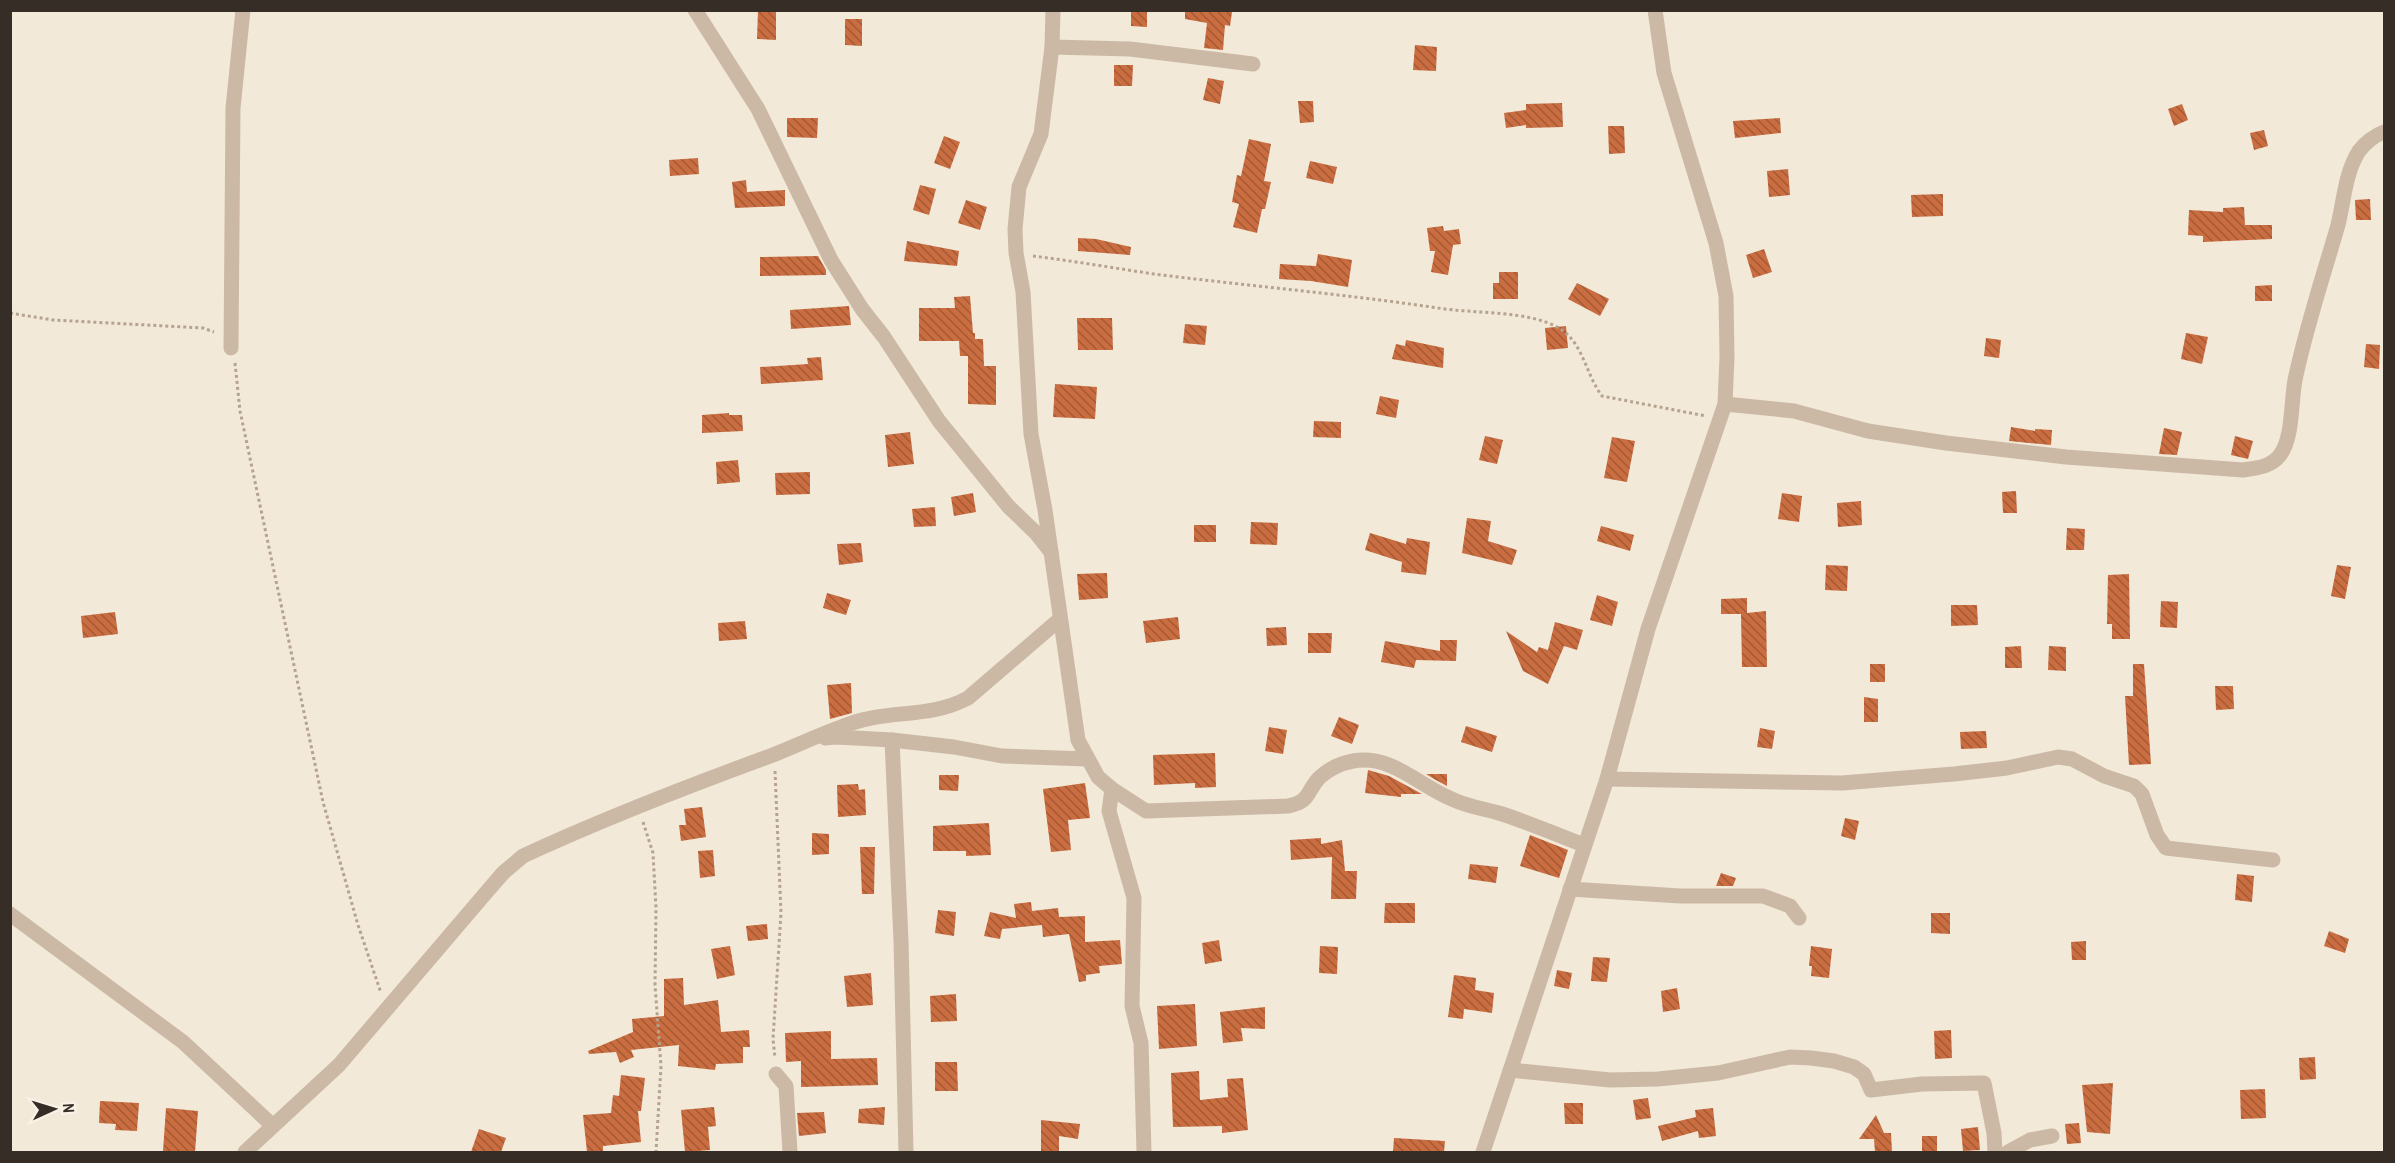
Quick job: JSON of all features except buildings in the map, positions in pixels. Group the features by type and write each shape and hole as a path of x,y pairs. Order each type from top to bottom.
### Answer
{"street":[{"path":"231,348 233,108 243,10"},
{"path":"695,10 758,109 831,260 862,309 884,337 939,421 1008,506 1036,533 1051,552"},
{"path":"1053,10 1052,47 1041,134 1019,187 1015,229 1016,253 1023,292 1031,434 1051,552 1078,740 1098,777 1146,811 1288,806 1305,800 1321,776 1335,767 1352,761 1371,759 1390,765 1450,799 1502,814 1584,845"},
{"path":"1483,1152 1607,778 1648,629 1722,411 1727,357 1726,296 1716,243 1664,72 1654,10"},
{"path":"1052,47 1130,49 1253,64"},
{"path":"1722,411 1794,411 1868,431 2066,457 2243,470 2270,465 2281,455 2288,434 2294,381 2312,308 2338,222 2349,173 2360,149 2376,135 2385,132"},
{"path":"245,1152 339,1065 496,880 523,856 704,779 851,723 877,717 936,711 952,706 968,698 1060,619"},
{"path":"808,741 836,737 892,740 954,747 1002,756 1087,759"},
{"path":"892,740 901,941 906,1152"},
{"path":"1607,778 1842,783 2007,768 2058,757 2072,759 2104,776 2134,786 2142,794 2157,835 2166,848 2273,861"},
{"path":"1112,789 1109,811 1134,898 1132,1006 1141,1043 1144,1152"},
{"path":"1570,889 1680,896 1763,896 1791,906 1799,918"},
{"path":"10,914 183,1042 272,1125"},
{"path":"1510,1070 1610,1080 1658,1079 1718,1073 1790,1057 1834,1061 1854,1067 1864,1074 1870,1090 1922,1084 1984,1083 1994,1133 1995,1152"},
{"path":"776,1074 786,1086 790,1152"},
{"path":"2007,1152 2030,1140 2052,1136"}],"path":[{"path":"1016,253 1155,274 1284,287 1546,322 1562,330 1578,348 1594,386 1602,396 1722,411"},
{"path":"10,313 53,320 203,328 221,335 231,348 236,368 240,411 323,802 358,925 386,1010"},
{"path":"774,754 781,913 773,1039 776,1074"},
{"path":"639,806 653,853 656,908 655,985 661,1066 656,1152"}]}
